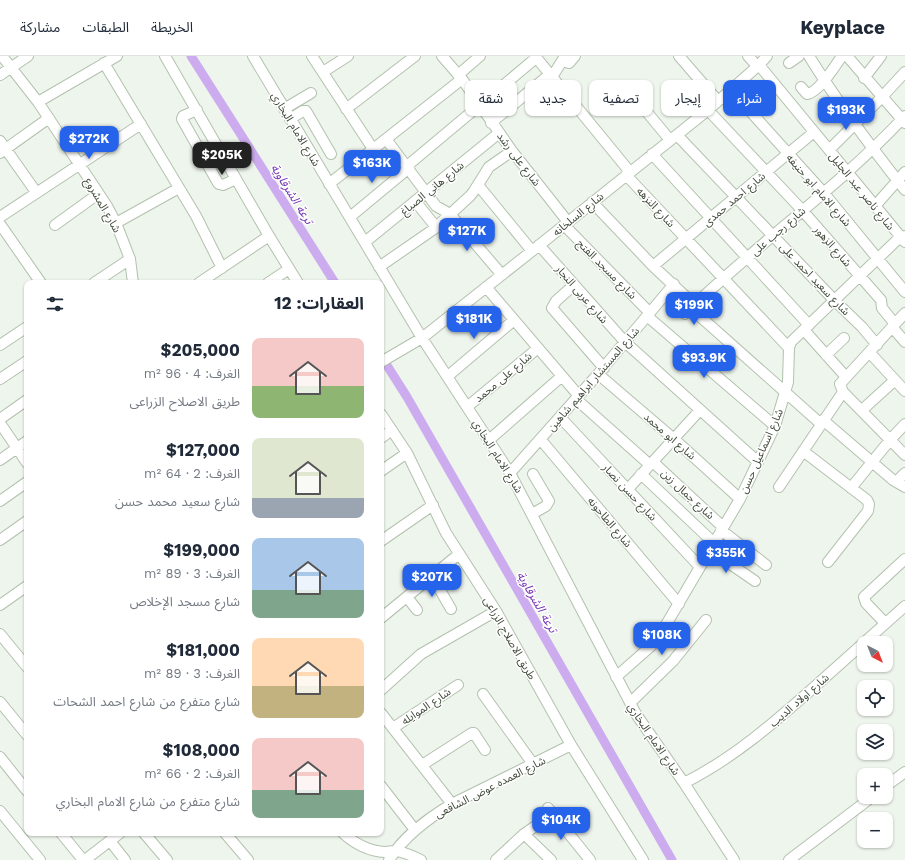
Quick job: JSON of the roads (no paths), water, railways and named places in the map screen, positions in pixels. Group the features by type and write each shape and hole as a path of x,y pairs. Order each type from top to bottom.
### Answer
{"street":[{"name":"شارع المشروع","path":"2,56 49,118 116,223 130,259 133,280"},
{"path":"0,75 28,56"},
{"path":"38,102 117,56"},
{"path":"165,56 269,236 296,280"},
{"path":"312,56 373,149"},
{"path":"323,72 348,56"},
{"path":"346,109 416,56"},
{"name":"شارع على رشد","path":"442,56 465,84"},
{"path":"491,123 551,76 563,58 569,64 574,56"},
{"path":"680,56 718,101"},
{"name":"شارع ناصر عبد الجليل","path":"748,56 904,239"},
{"name":"شارع السلخانه","path":"742,80 767,56"},
{"path":"789,63 799,56"},
{"path":"809,56 824,81 872,149 905,190"},
{"path":"802,87 807,94 809,94 824,81 842,56"},
{"path":"847,56 864,78 904,119"},
{"path":"864,78 881,56"},
{"path":"509,80 535,57"},
{"name":"شارع النزهه","path":"535,57 628,173 723,279 789,348"},
{"name":"شارع الامام البخاري","path":"257,58 284,109 422,338 510,473 636,714 684,783 734,860"},
{"path":"329,184 386,139 460,77 474,58"},
{"path":"104,63 196,216 222,268"},
{"path":"829,150 905,72"},
{"path":"284,109 311,92"},
{"name":"شارع السلخانه","path":"715,104 723,97"},
{"path":"826,117 840,104"},
{"path":"197,110 183,116 182,119 218,183 223,185 236,178"},
{"path":"290,119 303,111 306,111 331,154"},
{"path":"350,217 468,116"},
{"name":"شارع على رشد","path":"486,116 566,223"},
{"name":"شارع سعيد احمد على","path":"652,116 736,197 835,301 862,327 877,345"},
{"name":"شارع السلخانه","path":"384,360 422,338 701,116"},
{"name":"شارع الزهور","path":"714,116 802,210 881,300 882,308 905,342"},
{"name":"شارع الامام ابو حنيفه","path":"755,116 823,192 905,292"},
{"path":"36,192 2,148 49,118"},
{"name":"شارع رجب على","path":"688,311 904,119"},
{"path":"39,280 0,217 141,124"},
{"name":"شارع احمد حمدى","path":"653,266 814,132"},
{"name":"شارع هاني الصباغ","path":"365,242 499,133"},
{"path":"386,139 436,206 450,214 502,275"},
{"path":"379,267 436,227 470,196 489,167 512,151"},
{"path":"652,154 711,218 807,328 826,355 843,384 862,410 905,455"},
{"path":"875,206 905,172"},
{"name":"شارع عربى النجار","path":"478,184 536,248 574,285 625,342 758,462"},
{"path":"116,223 179,188"},
{"path":"55,225 98,194"},
{"path":"415,201 436,227"},
{"path":"592,202 653,266 674,284 685,296 688,311 786,394 872,463 901,484 905,472"},
{"name":"شارع مسجد الفتح","path":"566,223 648,314 775,426"},
{"path":"204,280 269,236"},
{"path":"789,348 791,342 860,276 878,259 904,239"},
{"path":"98,280 130,259"},
{"path":"272,280 289,268"},
{"name":"شارع المستشار ابراهيم شاهين","path":"510,473 601,371 674,284"},
{"name":"شارع ابو محمد","path":"574,285 556,301 552,308 554,311 601,371 740,499"},
{"name":"شارع جمال زين","path":"486,287 562,376 577,398 652,463 722,529 766,565"},
{"path":"779,486 822,422 843,384 905,314"},
{"path":"448,376 514,320"},
{"path":"0,345 24,329"},
{"path":"826,355 844,338"},
{"name":"شارع على محمد","path":"467,407 538,348"},
{"name":"شارع اسماعيل حسن","path":"616,677 656,640 679,604 740,499 775,426 786,394 789,373 789,348"},
{"path":"870,353 905,391"},
{"path":"0,379 24,363"},
{"path":"489,440 562,376"},
{"path":"862,410 895,380"},
{"path":"0,419 24,402"},
{"path":"628,489 700,410"},
{"name":"شارع حسن نصار","path":"560,417 700,567"},
{"name":"طريق الاصلاح الزراعى","path":"384,418 407,453 446,533 496,611 571,745 643,860"},
{"path":"0,423 24,459"},
{"path":"851,488 905,424"},
{"path":"384,436 392,430"},
{"name":"شارع الطاحونه","path":"540,440 679,604"},
{"path":"0,460 24,443"},
{"path":"803,451 867,500 870,504 868,511 828,562"},
{"path":"384,469 407,453"},
{"path":"532,514 546,506 549,501 533,474"},
{"path":"641,474 712,546 754,581"},
{"path":"0,501 24,484"},
{"path":"384,540 433,505"},
{"path":"0,540 24,522"},
{"path":"384,616 459,554"},
{"path":"885,624 866,603 864,598 905,558"},
{"path":"432,576 451,609"},
{"path":"0,605 24,588"},
{"path":"407,597 416,610"},
{"name":"شارع اولاد الديب","path":"684,783 711,769 778,719 905,606"},
{"path":"384,687 421,654 496,611"},
{"path":"630,703 673,661 706,620"},
{"path":"0,634 24,663"},
{"name":"شارع الموايله","path":"393,728 458,685"},
{"path":"483,694 533,764"},
{"path":"0,702 24,731"},
{"path":"384,716 452,804"},
{"path":"422,765 472,733 474,733 485,750"},
{"name":"شارع العمده عوض الشافعى","path":"389,860 395,851 415,830 436,814 452,804 571,745"},
{"path":"0,757 24,787"},
{"path":"893,781 905,772"},
{"path":"384,790 415,830"},
{"path":"788,860 863,804"},
{"path":"0,811 40,860"},
{"path":"500,859 524,834 550,811 590,860"},
{"path":"524,834 551,860"},
{"path":"64,836 84,860 112,836 125,860"},
{"path":"147,836 167,860"},
{"path":"228,836 248,860"},
{"path":"347,836 356,844 371,850 386,852 395,851 411,855 421,860"}],"waterway":[{"name":"ترعة الشرقاوية","path":"191,56 333,280"},
{"name":"ترعة الشرقاوية","path":"384,361 407,397 672,860"}]}
